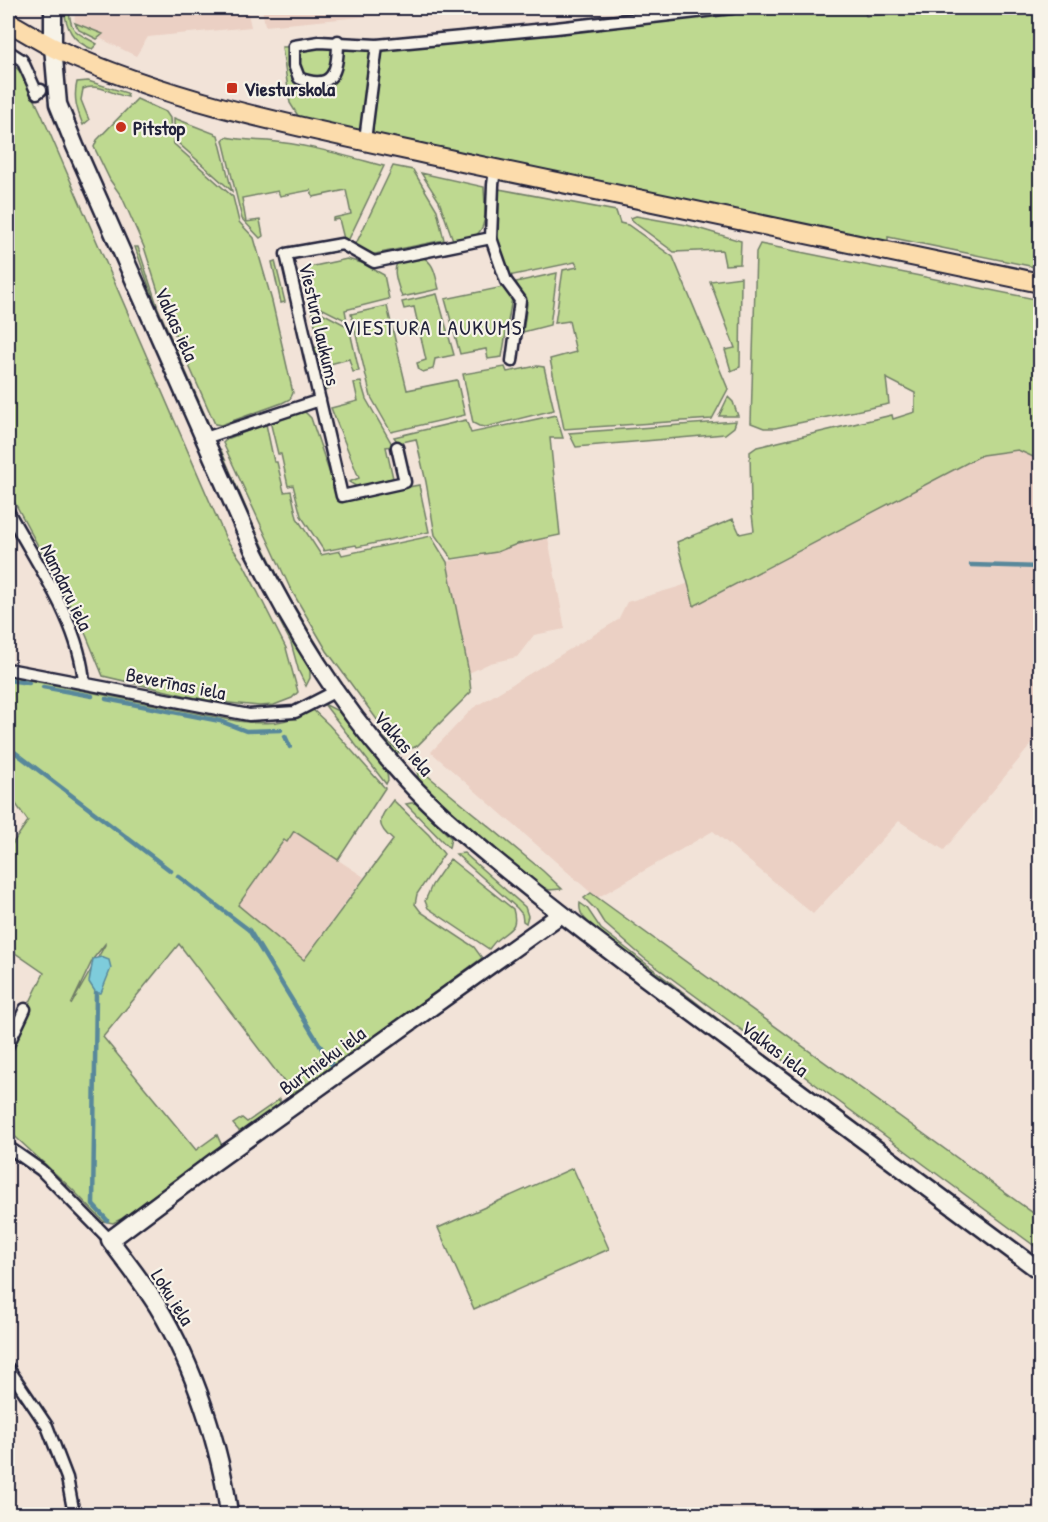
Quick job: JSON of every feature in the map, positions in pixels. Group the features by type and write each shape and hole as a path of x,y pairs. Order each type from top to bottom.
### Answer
{"main road":[{"name":"Valkas iela","path":"53,8 53,47 58,104 254,551 281,605 334,692 397,770 441,815 560,915 1041,1271"},
{"path":"8,22 53,47 107,70 159,89 238,112 495,169 1041,283"},
{"name":"Burtnieku iela","path":"110,1240 213,1163 560,915"},
{"name":"Loku iela","path":"110,1240 158,1307 185,1358 210,1431 227,1496 229,1515"}],"street":[{"path":"338,42 338,63 333,74 324,81 313,84 299,78 294,64 294,46 319,42 338,42 377,45 732,8"},
{"path":"365,140 377,45"},
{"path":"8,51 22,60 37,93 41,90"},
{"path":"495,169 491,238 506,281 520,300 512,361"},
{"name":"Viestura laukums","path":"397,447 405,482 342,496 286,254 342,244 374,262 491,238"},
{"name":"Viestura laukums","path":"205,438 320,400"},
{"name":"Namdaru iela","path":"8,511 62,609 82,662 84,683"},
{"name":"Beverīnas iela","path":"8,669 249,715 295,711 334,692"},
{"path":"8,1046 25,1009"},
{"name":"Loku iela","path":"8,1147 41,1170 110,1240"},
{"path":"8,1368 46,1426 67,1478 74,1515"}],"shaded area":[{"path":"74,8 247,8 251,27 148,37 136,56 81,29 75,23"},
{"path":"262,8 457,8 265,26"},
{"path":"1040,427 1040,734 944,850 899,821 813,914 713,831 597,898 431,752 473,708 618,620 627,602 678,587 765,556"},
{"path":"548,538 565,629 534,635 517,657 490,663 469,673 452,676 430,565 497,552 517,544"},
{"path":"294,831 364,877 303,960 238,904 284,840"}],"green space":[{"path":"64,8 69,8 73,28 97,44 92,49 79,42 71,33 66,22"},
{"path":"745,8 864,8 866,16 950,8 1040,8 1040,268 888,237 888,250 305,127 290,103 282,47 377,45"},
{"path":"75,23 103,34 97,39 79,30"},
{"path":"8,59 23,75 41,113 226,539 243,563 286,648 298,692 292,698 274,705 259,706 209,701 103,676 86,635 8,490"},
{"path":"88,81 127,93 128,97 100,88 83,89 81,100 89,120 83,125 75,93 77,82"},
{"path":"137,99 166,112 170,118 174,144 233,197 239,222 254,238 272,301 293,393 290,399 282,403 221,425 215,424 163,307 144,247 122,197 110,180 94,147 97,140"},
{"path":"174,118 218,135 232,191 177,142"},
{"path":"226,137 297,145 384,166 347,243 345,243 339,219 333,220 333,218 351,214 346,190 313,197 311,190 280,196 278,191 242,198 246,222 260,220 263,236 260,238 242,219 223,140"},
{"path":"393,166 413,170 437,210 444,240 370,255 355,246"},
{"path":"421,173 484,187 485,215 482,228 478,233 471,238 453,240 439,201"},
{"path":"499,189 616,211 620,223 628,225 673,257 728,389 712,419 564,429 550,359 576,352 569,321 555,323 563,270 578,267 575,262 509,276 498,250"},
{"path":"636,216 687,225 741,241 740,264 725,265 722,250 674,252 632,221 631,218"},
{"path":"760,244 1040,300 1040,460 1018,450 982,455 694,606 677,542 733,519 740,534 754,531 750,452 757,447 892,415 893,419 915,412 915,393 886,378 889,404 775,428 764,428 751,423 756,252"},
{"path":"135,247 138,247 158,308 208,422 157,309"},
{"path":"420,256 432,265 439,289 402,297 395,272 397,263 403,259"},
{"path":"347,259 362,263 384,275 389,299 345,310 347,321 309,302 303,273 305,268"},
{"path":"275,261 285,302 281,303 272,262"},
{"path":"557,273 550,325 523,332 527,304 516,282"},
{"path":"741,277 740,367 731,371 725,350 735,348 710,281"},
{"path":"503,287 512,298 502,357 488,359 486,349 460,354 445,299"},
{"path":"437,294 454,355 435,359 433,369 423,372 419,370 417,363 426,360 414,307 404,309 402,302"},
{"path":"387,306 407,390 457,380 465,415 391,432 371,397 351,314"},
{"path":"311,307 349,327 359,371 353,372 349,359 326,365 330,388 320,393 318,386 328,383 321,354 313,354 310,349 320,346"},
{"path":"537,366 544,367 554,410 486,427 473,423 463,374 505,367 507,372"},
{"path":"361,382 366,399 393,446 386,447 393,478 357,487 349,482 359,478 331,408 358,401 354,383"},
{"path":"728,397 733,402 738,416 719,416"},
{"path":"305,412 311,418 339,501 419,485 429,532 357,547 356,545 324,551 301,516 293,485 288,486 270,421"},
{"path":"556,415 563,438 550,438 560,535 517,544 497,552 452,559 435,535 416,439 398,443 394,437 466,420 471,433"},
{"path":"736,421 734,427 725,434 576,447 569,433"},
{"path":"266,424 274,462 277,462 284,492 291,491 297,518 321,555 340,551 342,555 431,536 447,562 471,692 417,746 408,750 386,732 327,651 290,588 223,443 227,439"},
{"path":"221,450 254,526 220,454"},
{"path":"258,535 288,597 286,595"},
{"path":"290,603 293,604 338,678 313,641"},
{"path":"278,613 310,670 310,678 306,686 299,672 291,643 276,614"},
{"path":"8,676 237,721 258,723 285,721 311,708 385,788 338,860 294,831 287,842 284,840 238,905 304,960 393,840 383,830 381,821 384,812 393,800 429,835 444,854 417,894 415,904 421,912 474,947 482,958 292,1097 288,1094 291,1091 179,944 103,1037 196,1150 217,1135 222,1146 121,1219 113,1223 103,1221 8,1130 8,1023 17,1029 44,973 8,948 8,850 28,821 8,793","holes":["105,945 71,1005 93,959"]},
{"path":"324,704 338,711 387,772 386,784"},
{"path":"364,715 402,753 394,752 389,748"},
{"path":"416,766 562,889 549,890 536,884 465,827 419,782"},
{"path":"416,803 451,838 449,848 406,804"},
{"path":"464,853 525,907 528,916 526,923 517,908 456,854"},
{"path":"450,859 513,909 515,920 513,926 489,949 428,908 425,901 432,885"},
{"path":"591,893 1040,1218 1040,1250 644,958 604,923 596,910 584,898"},
{"path":"580,903 587,908 601,929 1040,1260 729,1031 599,931 583,916"},
{"path":"280,1099 280,1104 276,1108 240,1132 233,1124 242,1118 247,1122"},
{"path":"573,1168 609,1249 474,1309 438,1228"}],"water":[{"path":"101,957 109,960 111,968 101,993 96,993 89,982 93,959"}],"waterway":[{"path":"971,565 1040,567"},
{"path":"8,680 29,683"},
{"path":"43,687 92,696"},
{"path":"106,699 220,721 246,731 281,730"},
{"path":"285,736 290,747"},
{"path":"8,747 171,871"},
{"path":"178,876 249,930 332,1065"},
{"path":"96,993 93,1205 107,1220"}],"place":[{"name":"Viesturskola","path":"232,88"},
{"name":"Pitstop","path":"121,127"}],"district":[{"name":"VIESTURA LAUKUMS","path":"433,327"}]}
